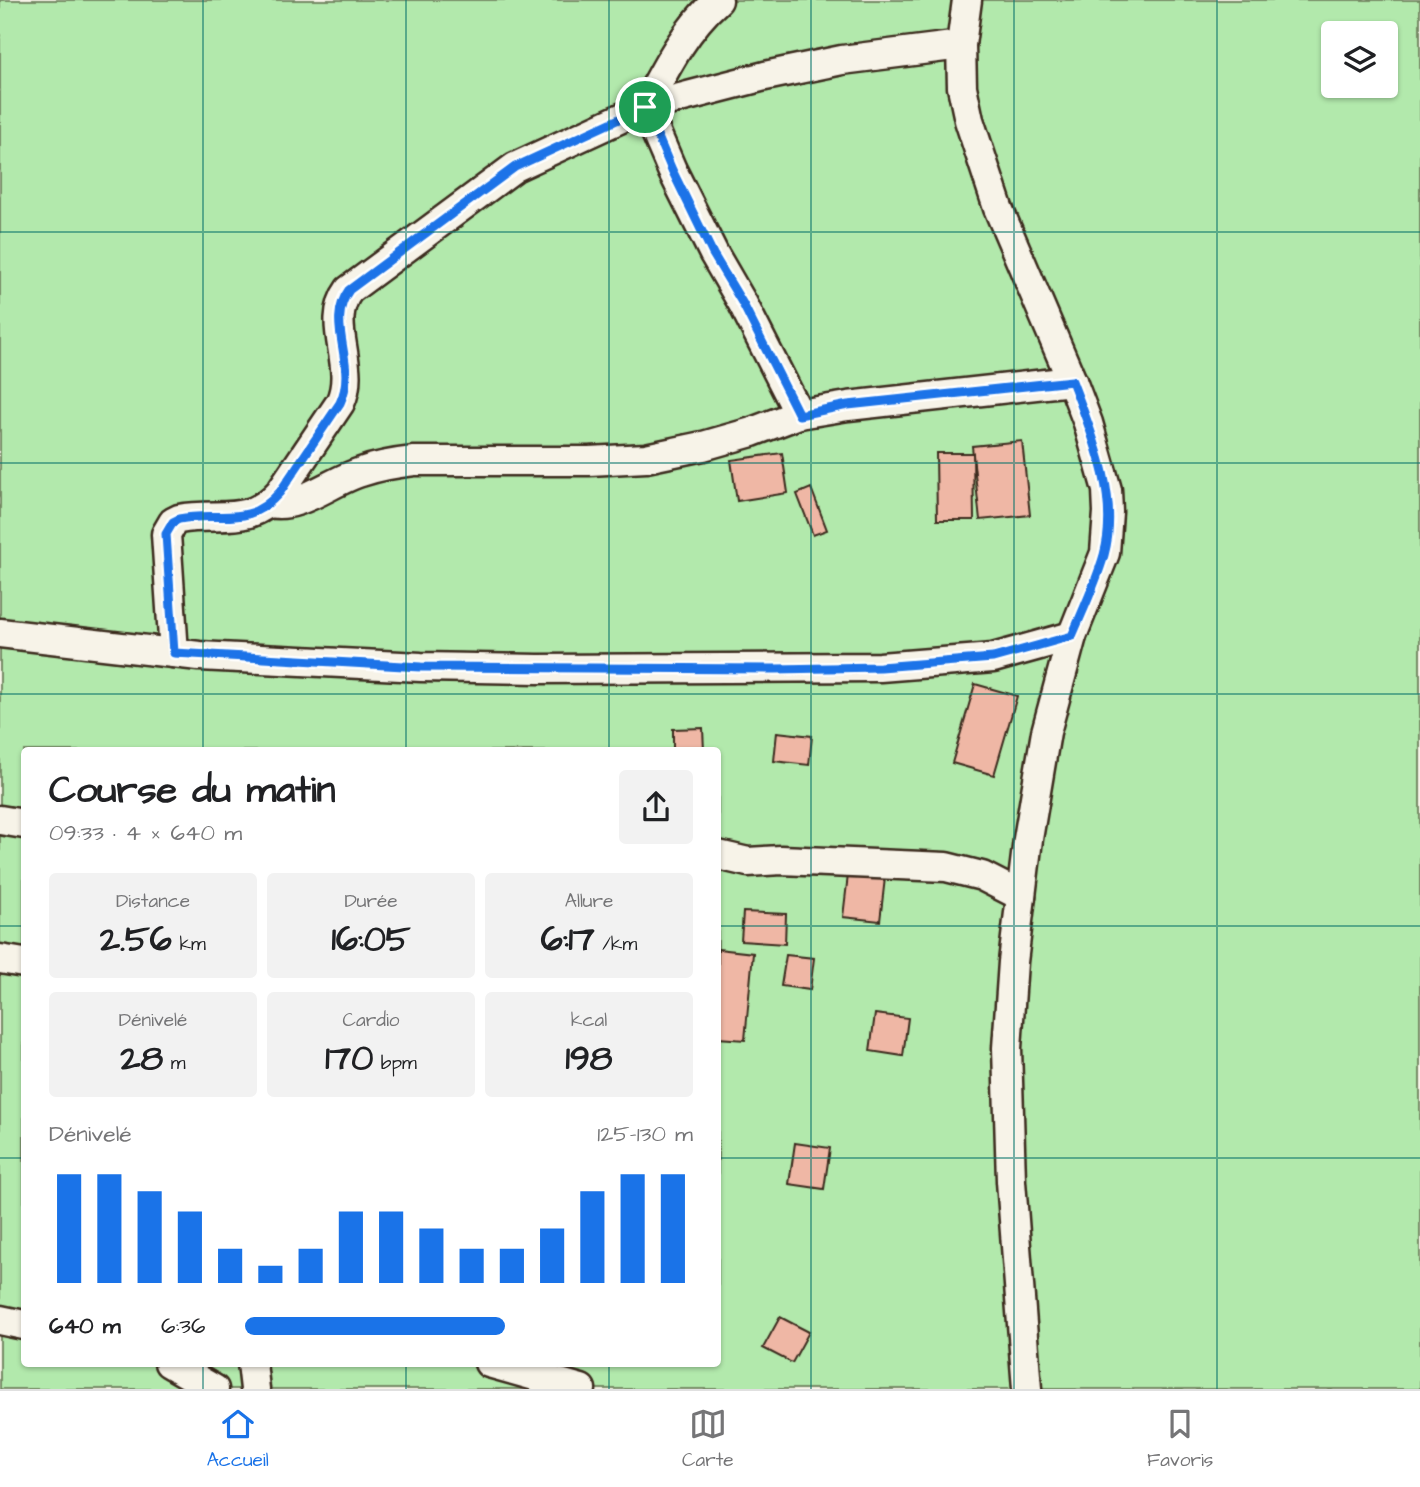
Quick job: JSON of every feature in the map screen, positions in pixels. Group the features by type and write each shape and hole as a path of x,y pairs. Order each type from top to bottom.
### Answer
{"street":[{"path":"967,0 961,45 962,87 980,159 998,208 1072,381 1102,468 1108,512 1105,554 1072,636 1046,732 1013,962 1007,1048 1011,1181 1027,1389"},
{"path":"645,107 673,56 709,4"},
{"path":"174,653 165,551 169,527 173,522 185,518 255,513 270,503 296,470 346,390 339,315 340,302 349,290 515,167 645,107 765,76 842,60 961,45"},
{"path":"645,107 713,254 743,304 799,415"},
{"path":"270,503 280,506 297,501 336,481 386,465 414,461 589,461 646,458 703,446 799,415 848,405 1072,381"},
{"path":"0,633 174,653 421,667 776,669 880,667 993,658 1072,636"},
{"path":"0,820 21,824"},
{"path":"721,856 748,862 781,860 946,867 982,876 1021,896"},
{"path":"0,959 21,962"},
{"path":"0,1320 21,1324"},
{"path":"176,1367 214,1389"},
{"path":"252,1367 255,1389"},
{"path":"503,1367 581,1389"}],"green space":[{"path":"0,0 1420,0 1420,1389 0,1389"}],"building":[{"path":"1022,441 1030,515 980,520 972,446"},
{"path":"782,453 788,493 737,501 731,460"},
{"path":"936,453 973,453 974,520 937,520"},
{"path":"811,488 827,530 813,535 797,494"},
{"path":"975,684 1017,696 994,775 952,763"},
{"path":"703,728 704,747 673,747 673,729"},
{"path":"777,732 812,736 809,765 774,761"},
{"path":"848,875 885,878 880,921 843,917"},
{"path":"743,912 786,914 785,944 741,941"},
{"path":"721,949 753,953 745,1040 721,1038"},
{"path":"786,955 814,958 810,990 781,986"},
{"path":"875,1014 908,1018 903,1056 870,1051"},
{"path":"795,1143 830,1148 824,1189 789,1184"},
{"path":"780,1317 809,1332 792,1363 763,1348"}],"route":[{"path":"645,107 713,254 743,304 799,415 848,405 1072,381 1102,468 1108,512 1105,554 1072,636 993,658 880,667 776,669 421,667 174,653 165,551 169,527 173,522 185,518 255,513 280,492 346,390 339,315 340,302 349,290 515,167 645,107"}]}
